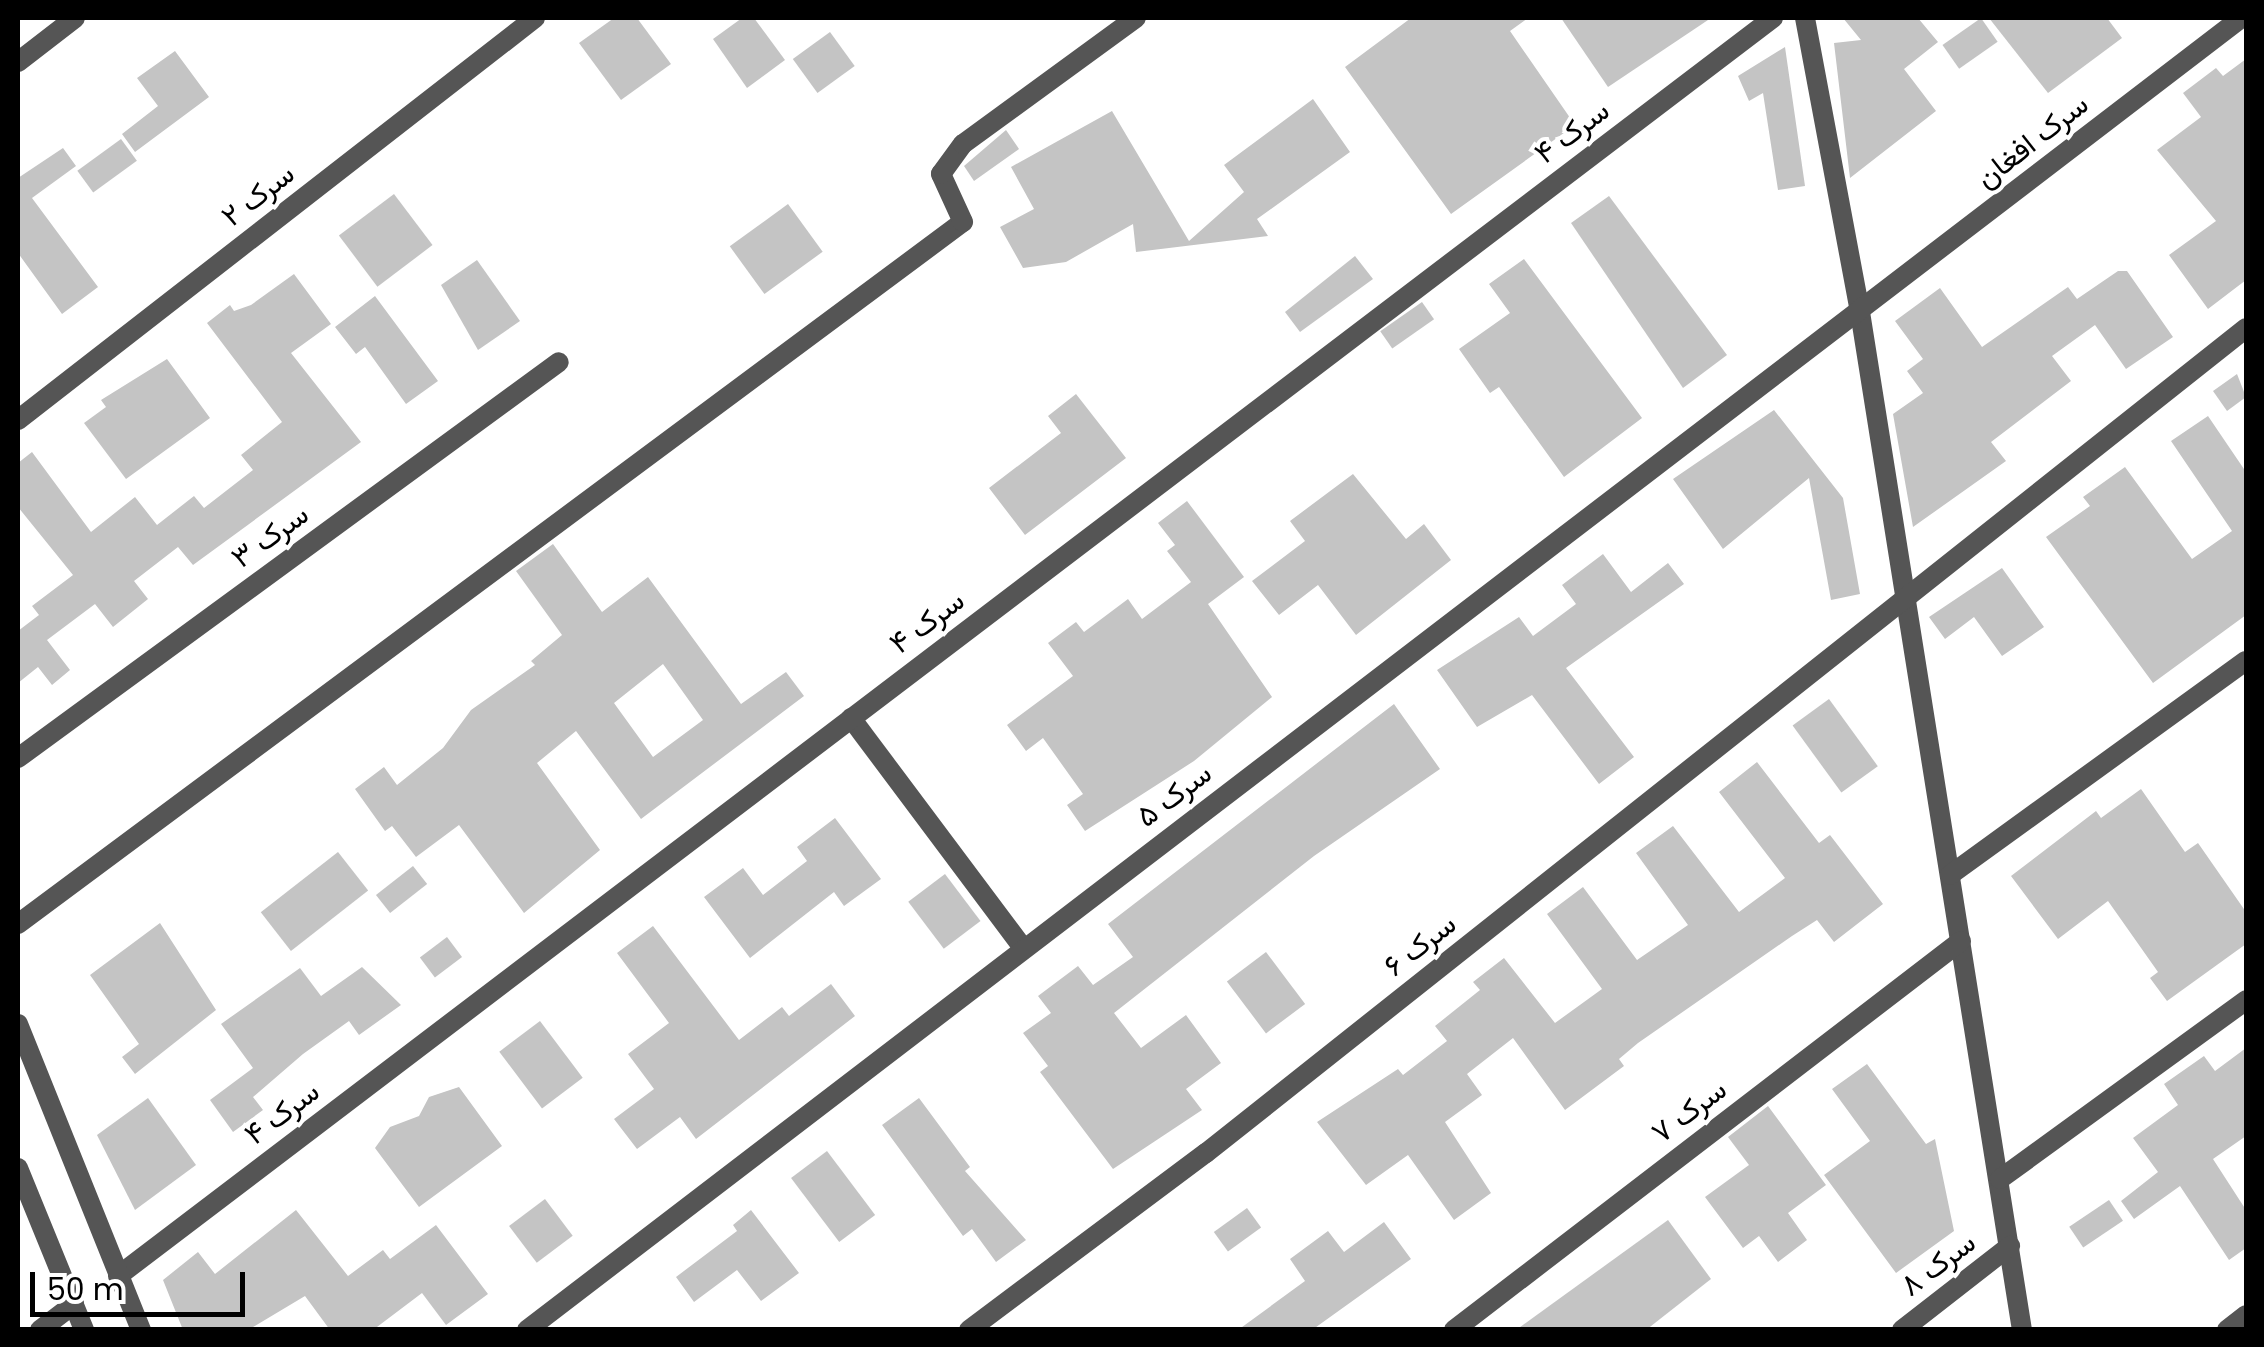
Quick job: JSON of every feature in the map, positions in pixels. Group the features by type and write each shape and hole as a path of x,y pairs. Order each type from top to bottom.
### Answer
{"street":[{"path":"18,62 75,18"},
{"name":"سرک ۲","path":"18,420 536,18"},
{"path":"18,924 963,222 941,174 963,144 1136,18"},
{"name":"سرک ۴","path":"118,1276 1772,18"},
{"path":"1805,18 1860,312 2022,1330"},
{"name":"سرک افغان","path":"1860,312 2241,18"},
{"name":"سرک ۵","path":"527,1330 1860,312"},
{"name":"سرک ۶","path":"968,1330 1206,1152 2246,328"},
{"name":"سرک ۳","path":"18,758 559,362"},
{"path":"1950,875 2246,662"},
{"path":"850,718 1023,948"},
{"name":"سرک ۷","path":"1454,1330 1961,941"},
{"path":"2000,1180 2246,1000"},
{"path":"18,1024 141,1330"},
{"path":"18,1168 84,1330"},
{"name":"سرک ۸","path":"1902,1330 2010,1246"},
{"path":"40,1330 74,1304"},
{"path":"2226,1330 2246,1315"}],"building":[{"path":"614,18 637,18 671,64 621,100 579,43"},
{"path":"742,18 754,18 785,60 747,88 713,39"},
{"path":"1411,18 1528,18 1510,31 1575,125 1451,214 1345,67"},
{"path":"1561,18 1711,18 1608,87"},
{"path":"1843,18 1918,18 1938,42 1904,69 1936,111 1850,178 1834,43 1861,40"},
{"path":"1981,18 1998,42 1959,69 1942,45"},
{"path":"1989,18 2107,18 2122,38 2048,93"},
{"path":"830,32 855,66 817,93 793,59"},
{"path":"1785,47 1805,186 1778,190 1763,93 1749,101 1738,76"},
{"path":"175,51 209,97 135,152 122,134 158,106 137,78"},
{"path":"2246,59 2246,280 2208,309 2169,255 2216,221 2157,150 2201,117 2183,93 2216,68 2223,76"},
{"path":"1313,99 1350,152 1257,219 1268,236 1136,252 1133,224 1066,262 1023,268 1000,227 1034,209 1011,167 1112,111 1189,241 1244,192 1224,165"},
{"path":"1006,130 1019,149 974,181 964,166"},
{"path":"121,139 137,161 93,193 77,171"},
{"path":"63,148 76,166 32,198 98,287 62,314 18,253 18,178"},
{"path":"394,194 433,245 377,287 339,236"},
{"path":"1609,196 1727,355 1683,388 1571,223"},
{"path":"788,204 823,252 764,294 730,246"},
{"path":"1355,256 1373,279 1300,332 1285,312"},
{"path":"1524,259 1642,418 1564,477 1499,387 1490,393 1459,349 1510,313 1489,284"},
{"path":"477,260 520,321 478,350 441,285"},
{"path":"2118,271 2127,271 2173,337 2126,369 2095,325 2052,356 2071,381 1991,442 2006,461 1913,527 1893,414 1923,393 1907,371 1923,359 1895,321 1940,288 1982,347 2068,287 2077,299"},
{"path":"294,274 331,324 291,353 361,442 193,565 178,547 134,581 148,599 113,627 95,604 47,640 70,670 52,685 38,667 18,683 18,631 39,615 32,606 73,575 18,507 18,463 32,452 91,532 135,497 157,525 194,496 204,508 253,470 241,455 282,422 207,323 230,305 234,311 251,305"},
{"path":"375,296 438,381 406,404 365,347 356,354 335,327"},
{"path":"1422,302 1434,319 1392,348 1380,331"},
{"path":"167,359 210,418 126,479 84,423 106,407 101,400"},
{"path":"2237,374 2246,397 2227,411 2213,391"},
{"path":"1076,394 1126,458 1025,535 989,488 1061,433 1048,416"},
{"path":"1774,410 1843,498 1860,594 1831,600 1809,478 1723,549 1673,479"},
{"path":"2208,416 2246,472 2246,615 2153,683 2046,537 2090,506 2083,497 2125,467 2192,559 2232,531 2171,441"},
{"path":"1353,474 1406,539 1424,524 1451,560 1356,635 1318,585 1279,615 1252,581 1305,541 1290,521"},
{"path":"1187,501 1244,577 1208,604 1272,697 1194,761 1085,831 1067,805 1083,794 1043,738 1026,751 1007,725 1073,676 1048,643 1076,622 1084,632 1128,599 1142,619 1191,582 1167,551 1175,545 1158,523"},
{"path":"553,544 602,612 648,577 741,704 786,672 804,696 641,819 576,731 537,763 600,850 524,913 459,825 416,857 392,826 385,831 355,789 384,767 397,785 443,748 471,710 535,665 531,661 562,635 516,571","holes":["663,664 703,720 653,757 614,703"]},
{"path":"1603,554 1631,592 1668,563 1684,584 1566,668 1634,757 1599,784 1532,695 1477,727 1437,670 1519,617 1533,636 1576,604 1562,585"},
{"path":"2002,568 2044,627 2002,656 1974,617 1945,639 1929,617"},
{"path":"1829,699 1878,766 1841,793 1793,725"},
{"path":"1394,704 1440,769 1314,856 1114,1013 1141,1048 1186,1015 1221,1063 1186,1089 1202,1110 1113,1169 1040,1072 1048,1066 1023,1033 1051,1013 1038,996 1078,966 1093,985 1133,957 1108,924"},
{"path":"1757,762 1819,843 1830,835 1883,904 1834,942 1817,920 1792,936 1638,1043 1619,1059 1624,1066 1565,1110 1513,1038 1467,1074 1482,1095 1445,1122 1491,1193 1454,1220 1408,1155 1366,1185 1317,1122 1398,1069 1403,1075 1447,1041 1435,1026 1480,990 1473,982 1504,958 1555,1023 1602,989 1547,914 1583,887 1637,960 1688,925 1636,853 1673,826 1739,912 1785,878 1719,792"},
{"path":"2141,789 2185,852 2198,843 2246,912 2246,944 2167,1001 2150,978 2158,972 2108,901 2058,939 2011,876 2096,811 2101,818"},
{"path":"835,818 881,879 844,906 834,892 750,958 704,897 743,868 763,895 807,861 797,847"},
{"path":"338,852 368,891 291,951 261,912"},
{"path":"413,866 427,884 390,913 376,895"},
{"path":"945,874 981,921 944,949 908,902"},
{"path":"160,923 216,1010 135,1074 122,1057 139,1044 90,975"},
{"path":"653,926 739,1040 782,1007 789,1016 831,984 855,1016 696,1139 680,1117 637,1149 614,1119 654,1089 628,1054 669,1023 617,953"},
{"path":"447,937 462,957 435,977 420,957"},
{"path":"1266,952 1305,1004 1266,1033 1227,981"},
{"path":"362,967 401,1005 359,1035 349,1021 303,1054 253,1097 263,1110 233,1132 210,1100 253,1068 221,1024 300,968 321,996"},
{"path":"540,1021 583,1078 542,1108 499,1052"},
{"path":"2246,1048 2246,1136 2213,1159 2246,1210 2246,1248 2229,1260 2180,1186 2134,1219 2121,1201 2158,1172 2133,1138 2178,1105 2164,1084 2204,1056 2215,1071"},
{"path":"1867,1064 1926,1144 1935,1139 1954,1231 1896,1273 1824,1175 1870,1141 1832,1089"},
{"path":"459,1087 502,1146 419,1207 375,1148 390,1127 419,1116 429,1097"},
{"path":"148,1098 196,1165 135,1210 97,1135"},
{"path":"919,1098 970,1167 965,1171 1026,1240 996,1262 972,1229 963,1236 882,1125"},
{"path":"1768,1106 1826,1185 1788,1213 1807,1240 1778,1262 1759,1236 1743,1248 1705,1197 1749,1165 1728,1137"},
{"path":"827,1151 875,1215 839,1242 791,1178"},
{"path":"545,1199 573,1236 537,1263 509,1226"},
{"path":"2109,1200 2123,1221 2083,1248 2069,1227"},
{"path":"1247,1208 1261,1227 1228,1252 1214,1232"},
{"path":"296,1210 348,1276 383,1250 390,1259 436,1225 488,1294 446,1325 422,1293 373,1330 330,1330 305,1296 248,1330 183,1330 163,1280 198,1252 215,1274"},
{"path":"751,1210 799,1273 761,1301 737,1270 694,1302 676,1277 737,1231 733,1225"},
{"path":"1668,1220 1711,1279 1646,1330 1516,1330"},
{"path":"1384,1222 1411,1259 1312,1330 1238,1330 1305,1281 1290,1259 1328,1231 1344,1252"}]}
